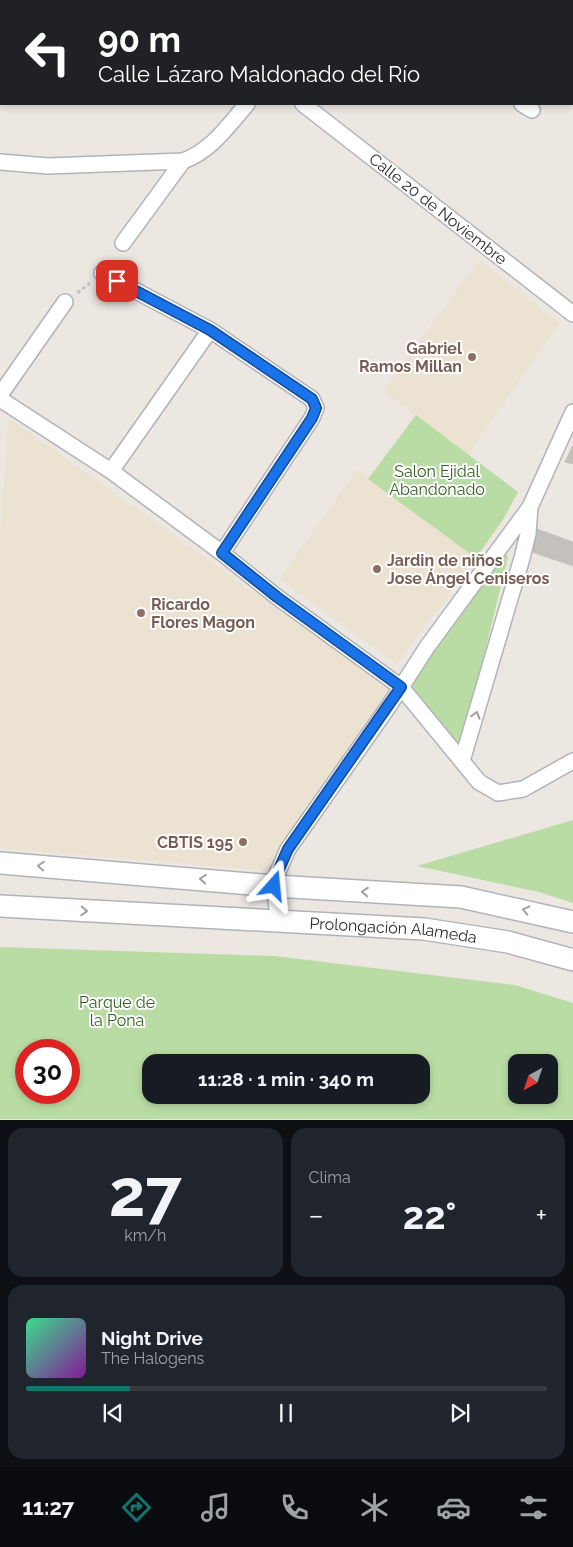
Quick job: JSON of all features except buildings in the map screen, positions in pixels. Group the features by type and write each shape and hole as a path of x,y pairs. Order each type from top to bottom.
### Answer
{"main road":[{"path":"0,863 274,886 461,898 573,922"},
{"name":"Prolongación Alameda","path":"0,906 452,932 508,942 573,960"}],"street":[{"path":"0,162 48,166 183,161 197,156 210,146 246,105"},
{"name":"Calle 20 de Noviembre","path":"304,105 573,314"},
{"path":"123,243 183,161"},
{"path":"102,273 210,330 312,399 316,408 312,418 222,553"},
{"path":"0,395 65,302"},
{"path":"110,472 210,330"},
{"path":"0,399 110,472 401,687 479,782 498,793 524,789 573,761"},
{"path":"279,923 274,886 276,876 288,849 432,640 530,507 573,412"},
{"path":"462,762 522,558 528,534 530,507"}],"shaded area":[{"name":"Gabriel Ramos Millan","path":"479,260 560,323 468,454 383,391"},
{"name":"Ricardo Flores Magon","path":"9,418 397,694 274,871 0,848 0,531"},
{"name":"Jardin de niños Jose Ángel Ceniseros","path":"357,470 476,558 397,664 279,579"}],"green space":[{"name":"Salon Ejidal Abandonado","path":"416,415 518,492 504,518 476,558 368,479"},
{"path":"503,551 508,557 461,750 405,687"},
{"path":"573,820 573,903 539,892 417,866"},
{"name":"Parque de la Pona","path":"0,947 274,956 515,985 573,1003 573,1119 0,1119"}],"place":[{"name":"Gabriel Ramos Millan","path":"472,357"},
{"name":"Jardin de niños Jose Ángel Ceniseros","path":"377,569"},
{"name":"Ricardo Flores Magon","path":"141,613"},
{"name":"CBTIS 195","path":"243,842"}],"route":[{"path":"117,281 210,330 312,399 316,408 312,418 222,553 277,597 401,687 288,849 276,876 274,886"}]}
